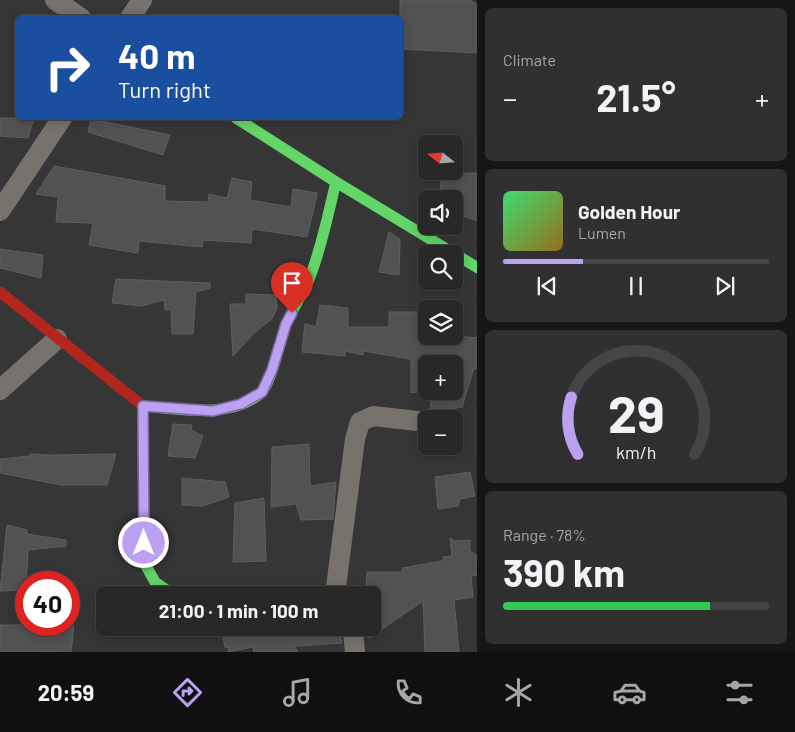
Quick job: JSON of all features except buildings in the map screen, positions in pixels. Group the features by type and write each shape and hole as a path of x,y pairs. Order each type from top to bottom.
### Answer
{"street":[{"path":"55,0 77,15"},
{"path":"132,15 142,0"},
{"path":"0,211 61,120"},
{"path":"239,120 336,182 477,267"},
{"path":"0,292 143,406 213,411 241,404 262,392 272,370 286,324 309,280 320,249 336,182"},
{"path":"0,390 57,339"},
{"path":"143,406 144,562 150,577 159,586"},
{"path":"336,586 355,439 360,422 374,416 418,421"},
{"path":"353,636 355,652"}],"traffic: fast":[{"path":"239,120 336,182 477,267"},
{"path":"143,406 188,410 220,409 249,401 261,393 272,371 289,319 314,265 336,182"},
{"path":"143,410 144,562 155,582 161,586"}],"traffic: jam":[{"path":"0,292 143,406 143,410"}],"route":[{"path":"144,543 143,406 213,411 241,404 262,392 272,370 286,324 292,313"}]}
